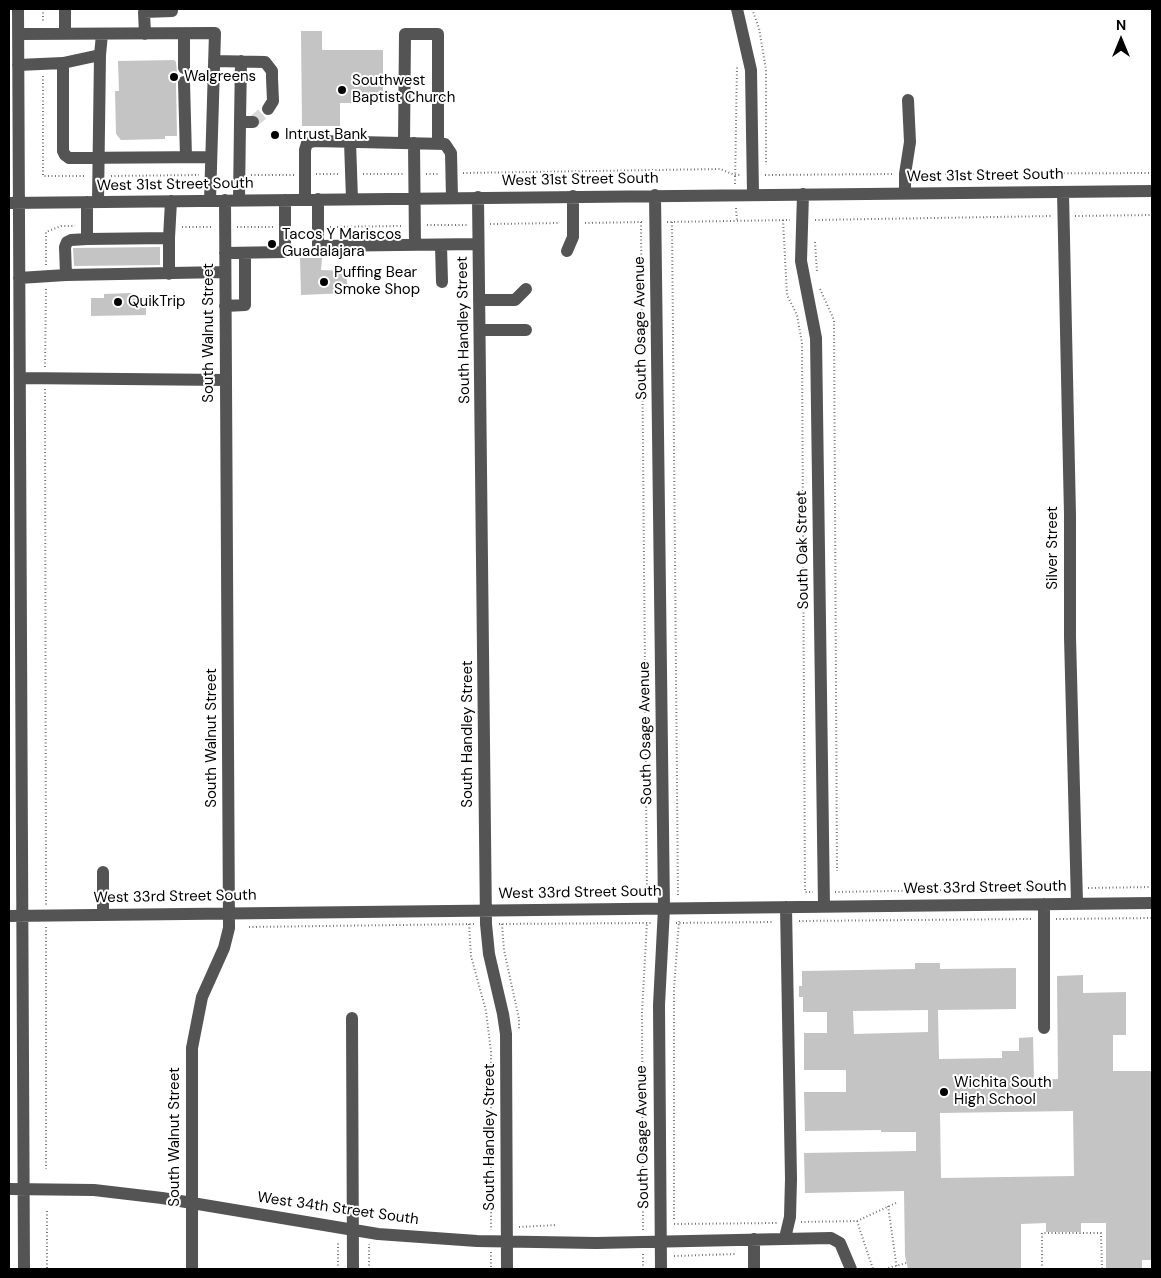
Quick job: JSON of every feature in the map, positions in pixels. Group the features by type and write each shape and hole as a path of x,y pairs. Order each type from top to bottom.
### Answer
{"street":[{"path":"18,9 14,202 19,278 14,319 20,378 14,398 15,811 22,916 24,1269"},
{"path":"65,9 65,34"},
{"path":"145,34 144,10 172,11 172,9"},
{"path":"736,9 751,70 753,194"},
{"path":"18,34 214,33 210,200"},
{"path":"87,233 98,176 102,34"},
{"path":"184,34 184,68"},
{"path":"415,245 415,174 409,143 405,34 438,34 438,144"},
{"path":"18,65 63,64 100,55"},
{"path":"214,61 265,62 272,71 273,101 268,109"},
{"path":"239,200 241,61"},
{"path":"63,64 63,151 69,158 210,157"},
{"path":"184,82 186,157"},
{"path":"905,193 905,174 910,142 908,100"},
{"path":"240,122 253,122"},
{"path":"452,198 451,153 448,146 409,143 314,141 307,143 305,150 305,174 318,227 318,246 478,244"},
{"path":"350,142 352,199"},
{"name":"West 31st Street South","path":"14,202 1152,191"},
{"name":"Silver Street","path":"1063,192 1070,515 1070,637 1077,903"},
{"name":"South Oak Street","path":"803,194 802,269 816,338 830,906"},
{"name":"South Osage Avenue","path":"655,195 664,908 658,1005 661,1269"},
{"path":"567,251 574,237 573,196"},
{"name":"South Handley Street","path":"478,197 486,924 489,954 504,1014 506,1034 507,1269"},
{"name":"South Walnut Street","path":"192,1269 191,1065 193,1038 202,997 224,948 229,927 225,200"},
{"path":"225,253 285,252 285,200"},
{"path":"168,274 171,201"},
{"path":"66,275 65,247 67,242 87,233 169,232"},
{"path":"441,245 442,282"},
{"path":"225,306 245,305 246,253"},
{"path":"19,278 66,275 225,272"},
{"path":"479,300 514,300 526,288"},
{"path":"480,330 526,330"},
{"path":"20,378 226,380"},
{"path":"103,872 103,914"},
{"name":"West 33rd Street South","path":"9,916 1152,902"},
{"path":"1044,904 1044,1028"},
{"path":"785,1238 790,1217 791,1179 786,907"},
{"path":"352,1018 353,1269"},
{"name":"West 34th Street South","path":"9,1189 94,1190 162,1198 378,1234 491,1241 661,1242 831,1238 840,1243 850,1269"},
{"path":"754,1239 754,1269"}],"path":[{"path":"44,9 44,34"},
{"path":"735,175 737,63"},
{"path":"44,64 44,176 210,175"},
{"path":"240,175 720,169 735,175 1152,173"},
{"path":"318,227 1152,215"},
{"path":"783,220 788,295 797,315 802,343 805,892 1152,887"},
{"path":"641,222 647,908 642,1012 643,1269"},
{"path":"672,222 679,908 674,989 674,1263"},
{"path":"46,1170 46,232 61,226 87,233"},
{"path":"169,232 225,226 285,227"},
{"path":"814,236 817,276"},
{"path":"817,283 834,320 837,876"},
{"path":"830,892 830,906 837,921"},
{"path":"229,927 1152,918"},
{"path":"469,924 472,956 486,1010 491,1052 491,1269"},
{"path":"857,1222 896,1203"},
{"path":"888,1206 898,1269"},
{"path":"47,1210 47,1269"},
{"path":"519,1226 557,1225"},
{"path":"1042,1269 1042,1233 1101,1233 1102,1269"},
{"path":"674,1256 736,1254"},
{"path":"885,1269 906,1262"}],"building":[{"name":"Southwest Baptist Church","path":"301,31 322,31 322,50 383,50 383,103 340,103 340,126 302,126"},
{"name":"Walgreens","path":"174,60 177,72 180,75 176,82 177,136 165,136 165,139 121,140 116,134 115,91 119,91 118,61"},
{"path":"160,247 160,265 74,266 73,248"},
{"name":"Puffing Bear Smoke Shop","path":"300,258 322,258 321,270 346,271 348,293 301,295"},
{"path":"131,293 131,298 146,297 146,315 91,316 91,298 104,298 104,294"},
{"name":"Wichita South High School","path":"915,963 940,963 940,969 1016,968 1016,1009 938,1010 939,1059 1002,1058 1002,1051 1019,1051 1019,1038 1033,1037 1034,1080 1058,1079 1057,976 1083,975 1083,993 1126,992 1126,1035 1113,1035 1113,1071 1152,1071 1152,1260 1142,1260 1142,1269 1106,1269 1106,1223 1081,1223 1081,1232 1046,1232 1046,1223 1021,1224 1021,1269 908,1269 905,1256 904,1191 805,1193 804,1153 916,1151 916,1132 881,1132 881,1130 805,1131 804,1092 846,1092 846,1070 804,1070 804,1033 827,1033 827,1012 803,1012 803,997 799,997 799,986 802,986 802,971 915,969","holes":["928,1010 928,1032 854,1034 853,1011","1073,1111 1074,1176 941,1178 940,1113"]}],"tunnel":[{"path":"253,122 268,109"}],"place":[{"name":"Walgreens","path":"174,77"},
{"name":"Southwest Baptist Church","path":"342,90"},
{"name":"Intrust Bank","path":"275,135"},
{"name":"Tacos Y Mariscos Guadalajara","path":"272,244"},
{"name":"Puffing Bear Smoke Shop","path":"324,282"},
{"name":"QuikTrip","path":"118,302"},
{"name":"Wichita South High School","path":"944,1092"}]}
